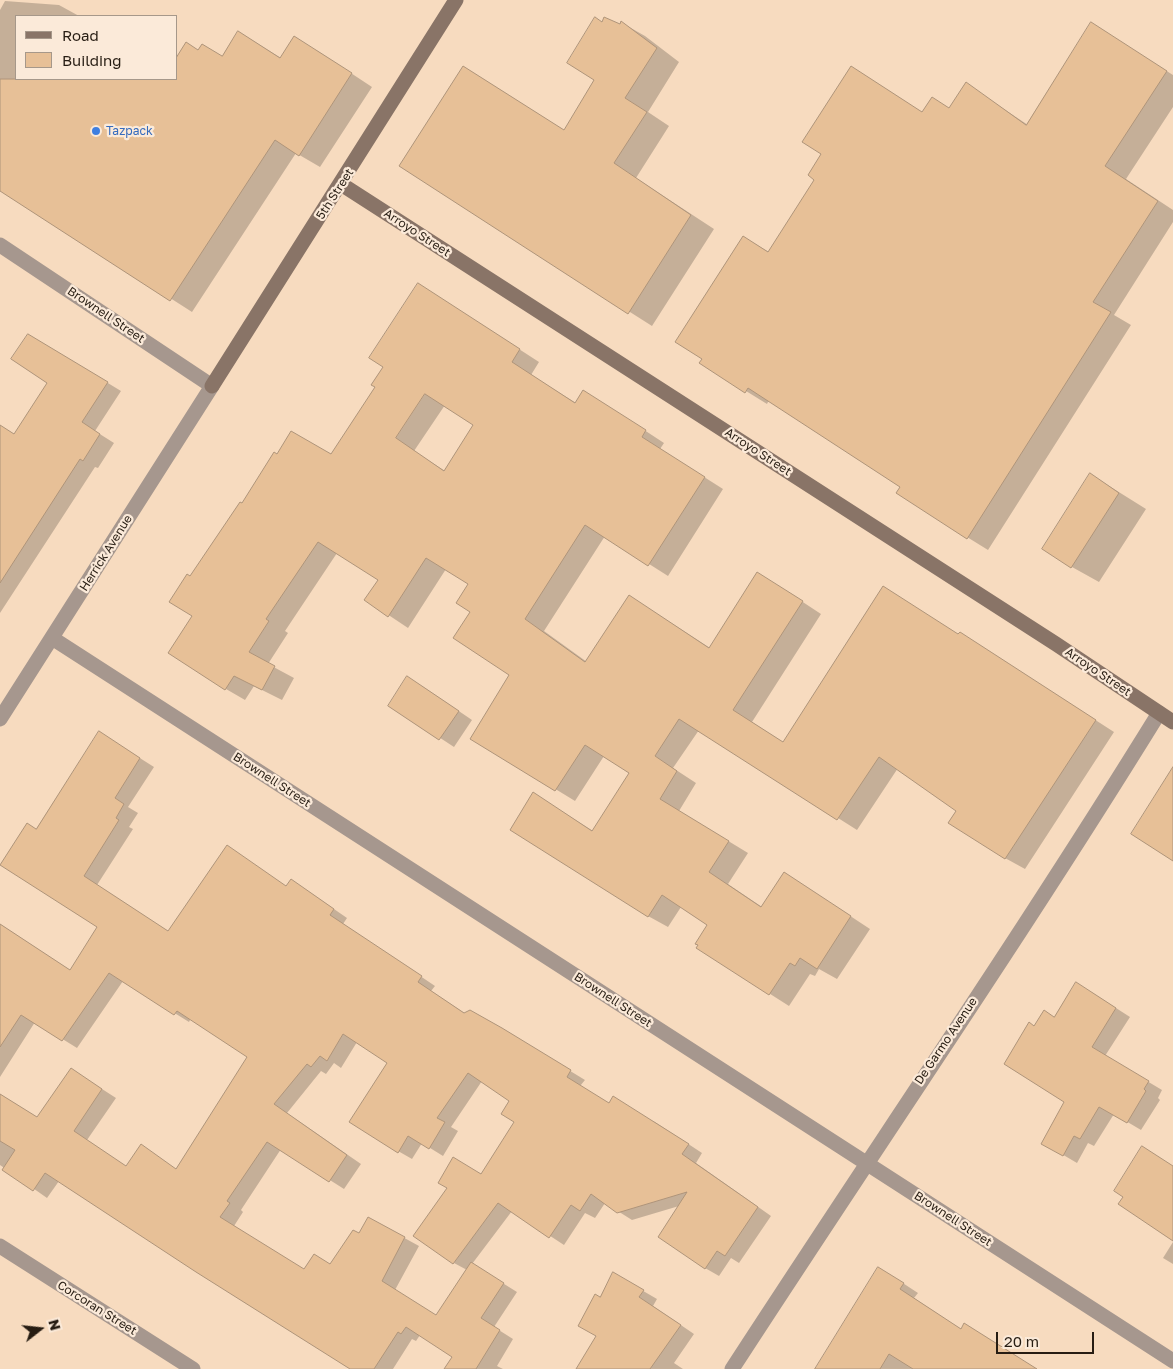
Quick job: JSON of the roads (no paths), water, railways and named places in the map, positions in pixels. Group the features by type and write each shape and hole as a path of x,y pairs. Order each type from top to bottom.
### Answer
{"street":[{"name":"5th Street","path":"212,386 456,0"},
{"name":"Arroyo Street","path":"341,184 1049,638 1173,722"},
{"name":"Brownell Street","path":"0,245 212,386"},
{"name":"Herrick Avenue","path":"0,719 212,386"},
{"name":"Brownell Street","path":"52,638 1173,1361"},
{"name":"De Garmo Avenue","path":"732,1369 865,1163 1091,822 1159,713"},
{"name":"Corcoran Street","path":"0,1246 193,1369"}],"place":[{"name":"Tazpack","path":"96,131"}]}
